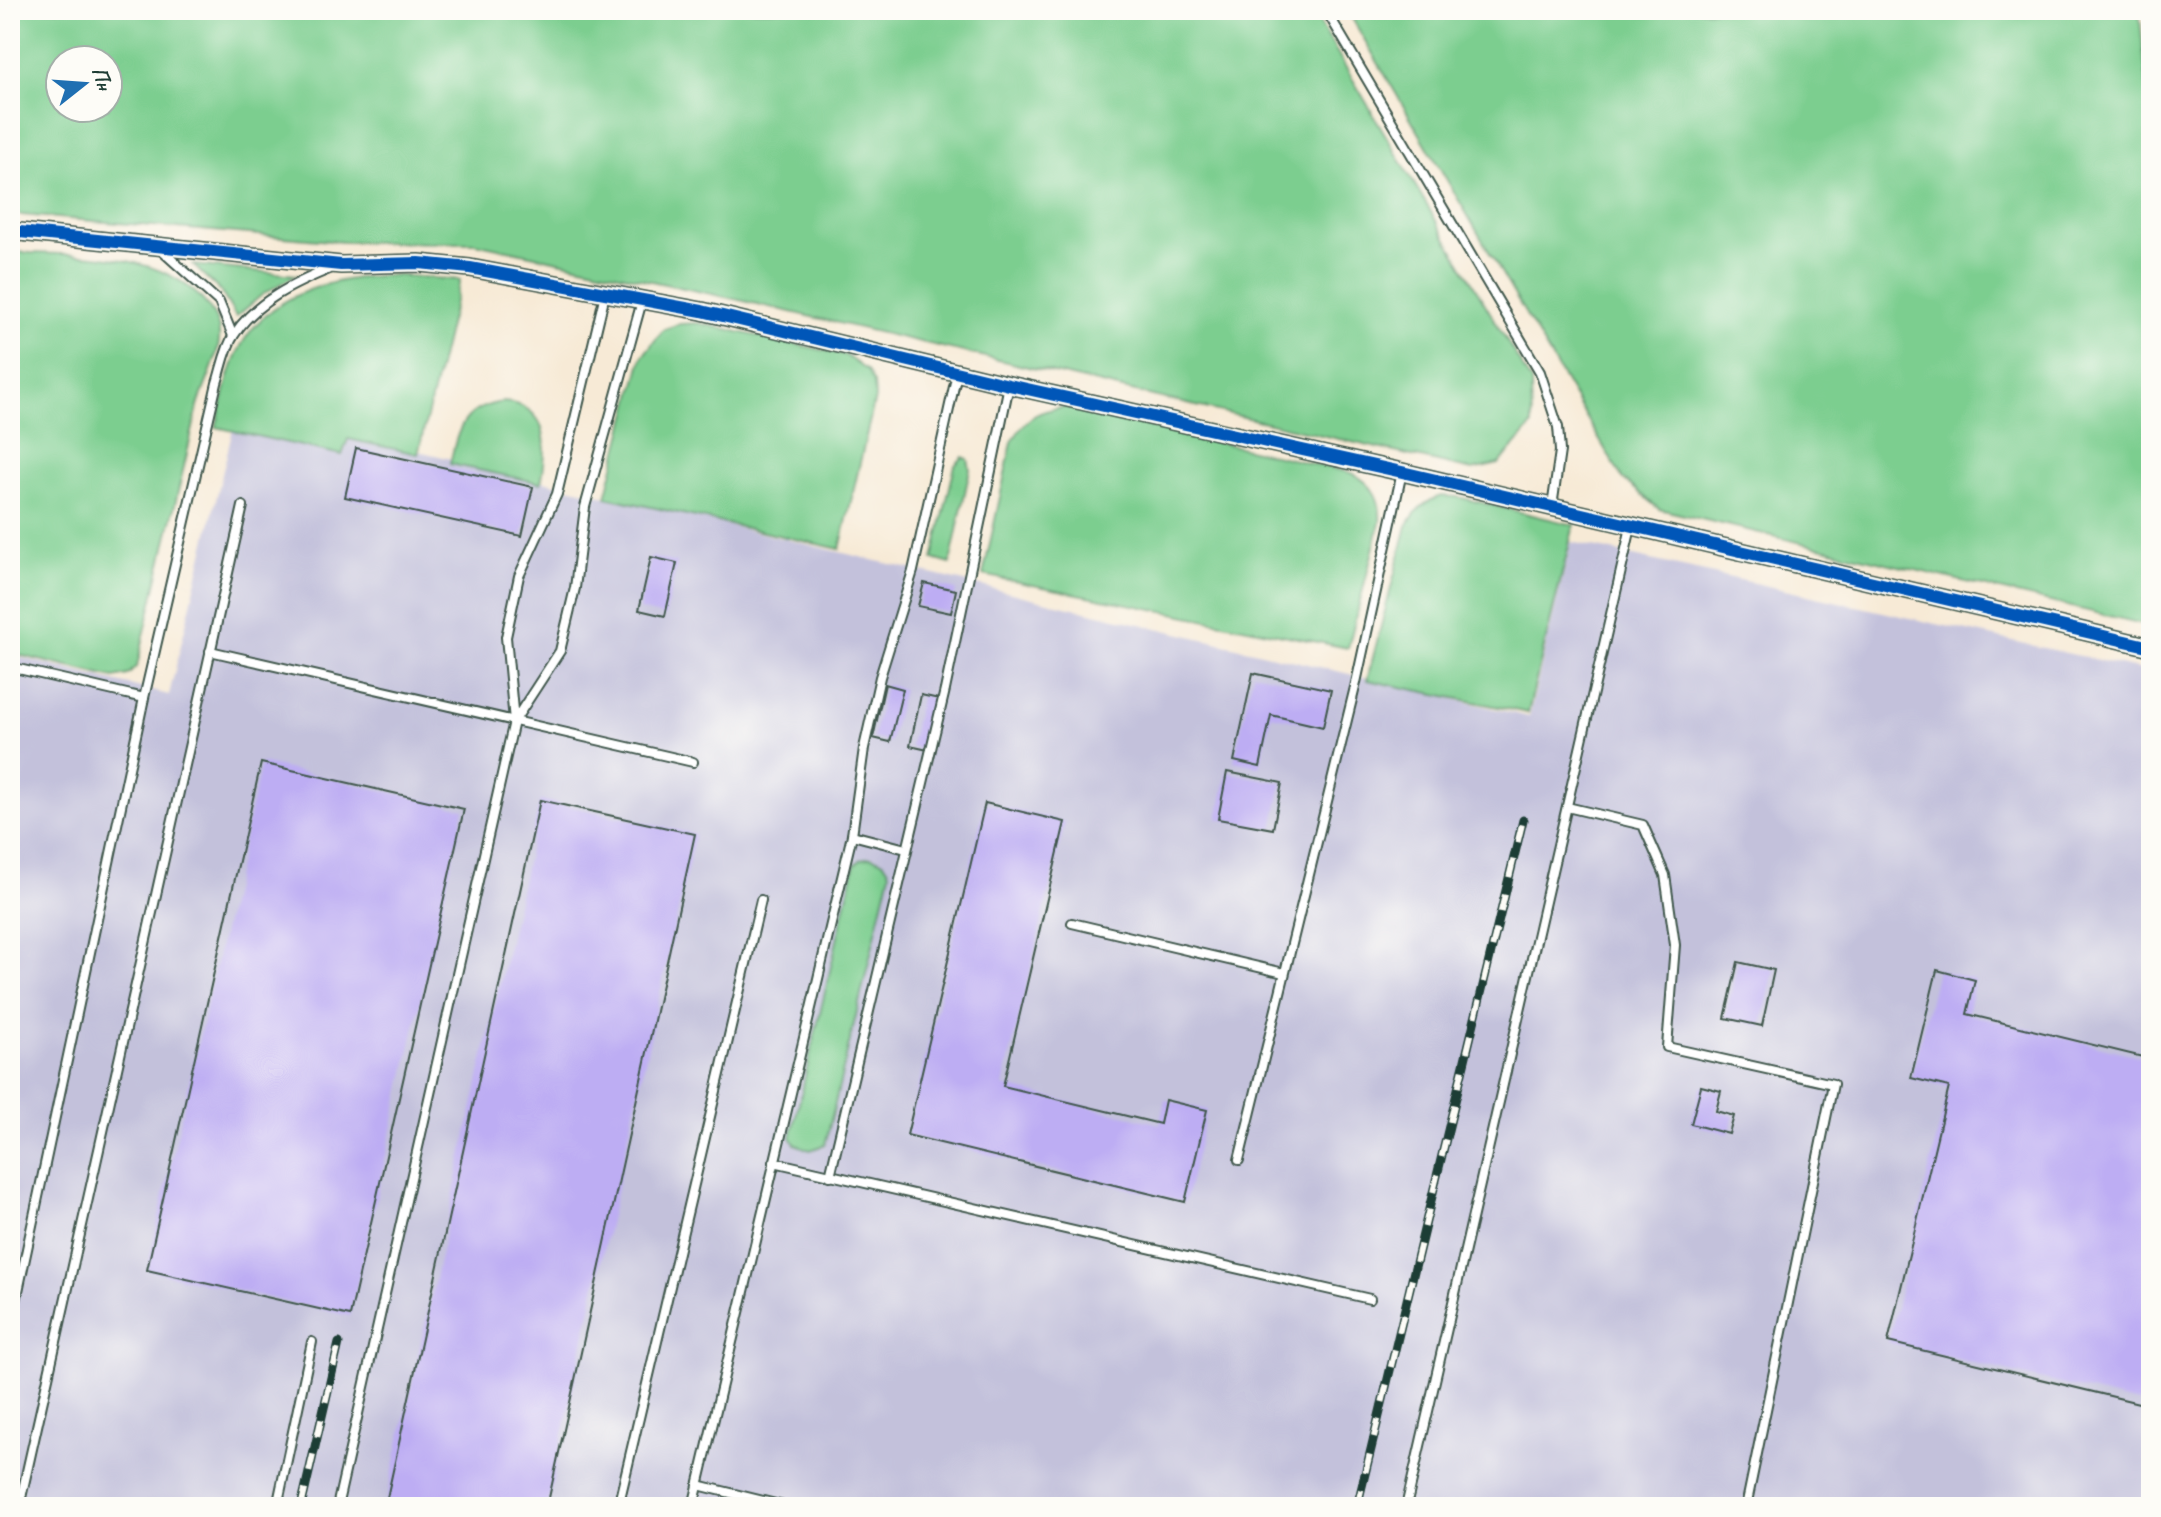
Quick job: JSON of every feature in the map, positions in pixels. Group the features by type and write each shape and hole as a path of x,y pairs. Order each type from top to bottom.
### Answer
{"street":[{"path":"10,231 341,265 419,263 457,267 702,311 957,373 1402,472 2151,647"}],"lane":[{"path":"1326,10 1540,372 1558,427 1560,451 1552,508"},
{"path":"156,245 219,302 233,336"},
{"path":"10,1329 144,698 217,383 233,336 277,294 341,265"},
{"path":"337,1507 514,721 506,637 519,576 557,494 605,294"},
{"path":"514,721 560,651 575,588 585,507 642,301"},
{"path":"693,1507 852,835 864,748 880,677 913,571 957,373"},
{"path":"830,1176 945,690 1009,385"},
{"path":"1239,1160 1356,683 1402,472"},
{"path":"19,1507 243,506"},
{"path":"1406,1507 1631,527"},
{"path":"210,651 693,762"},
{"path":"10,667 144,698"},
{"path":"1567,807 1643,825 1665,875 1675,945 1667,1047 1833,1084 1746,1507"},
{"path":"852,835 906,849"},
{"path":"618,1507 761,900"},
{"path":"1072,923 1284,973"},
{"path":"774,1162 1370,1299"},
{"path":"277,1507 312,1342"},
{"path":"698,1485 788,1507"}],"shaded area":[{"path":"238,408 1529,717 1571,542 2151,672 2151,1507 10,1507 10,655 169,695"}],"green space":[{"path":"10,10 1312,10 1531,382 1532,426 1499,464 1472,470 739,300 475,243 343,242 10,214"},
{"path":"1347,10 2139,10 2151,127 2151,626 1659,509 1622,478"},
{"path":"10,252 92,256 147,266 172,276 194,291 217,322 218,350 197,411 137,666 128,675 114,678 10,653"},
{"path":"193,265 296,275 263,294 236,317 221,292"},
{"path":"393,275 460,280 418,454 348,439 342,455 216,427 239,349 258,322 274,309 311,289 352,279"},
{"path":"698,323 845,355 867,371 874,383 875,398 840,549 606,497 642,357 664,329"},
{"path":"504,402 531,411 538,420 545,443 541,483 450,464 460,430 471,414"},
{"path":"1065,407 1352,473 1366,482 1378,500 1380,523 1348,648 983,575 1012,442 1033,416"},
{"path":"963,457 968,459 970,469 950,564 933,559 955,465"},
{"path":"1441,496 1458,497 1574,525 1528,713 1367,680 1407,526 1421,507"},
{"path":"870,857 883,862 890,873 825,1145 810,1150 795,1144 791,1137 855,864"}],"building":[{"path":"356,448 533,487 522,536 345,497"},
{"path":"651,557 677,563 665,616 639,610"},
{"path":"924,583 956,590 951,613 918,606"},
{"path":"1253,673 1331,690 1323,727 1271,715 1260,767 1234,761"},
{"path":"885,684 903,689 890,742 873,738"},
{"path":"921,695 939,699 928,750 910,746"},
{"path":"261,763 464,809 350,1316 147,1270"},
{"path":"1227,772 1282,783 1273,829 1218,819"},
{"path":"540,800 695,834 547,1507 385,1507"},
{"path":"985,803 1065,822 1003,1086 1160,1124 1165,1100 1207,1110 1185,1202 907,1135"},
{"path":"1738,962 1774,970 1762,1026 1725,1018"},
{"path":"1937,970 1975,980 1967,1014 2151,1059 2151,1406 1888,1342 1949,1087 1911,1078"},
{"path":"1701,1086 1721,1091 1716,1111 1734,1116 1729,1134 1691,1124"}],"railway":[{"path":"1357,1507 1523,820"},
{"path":"301,1507 339,1343"}],"cycle path":[{"path":"10,231 341,265 419,263 470,268 702,311 1009,385 1402,472 2151,647"}]}
